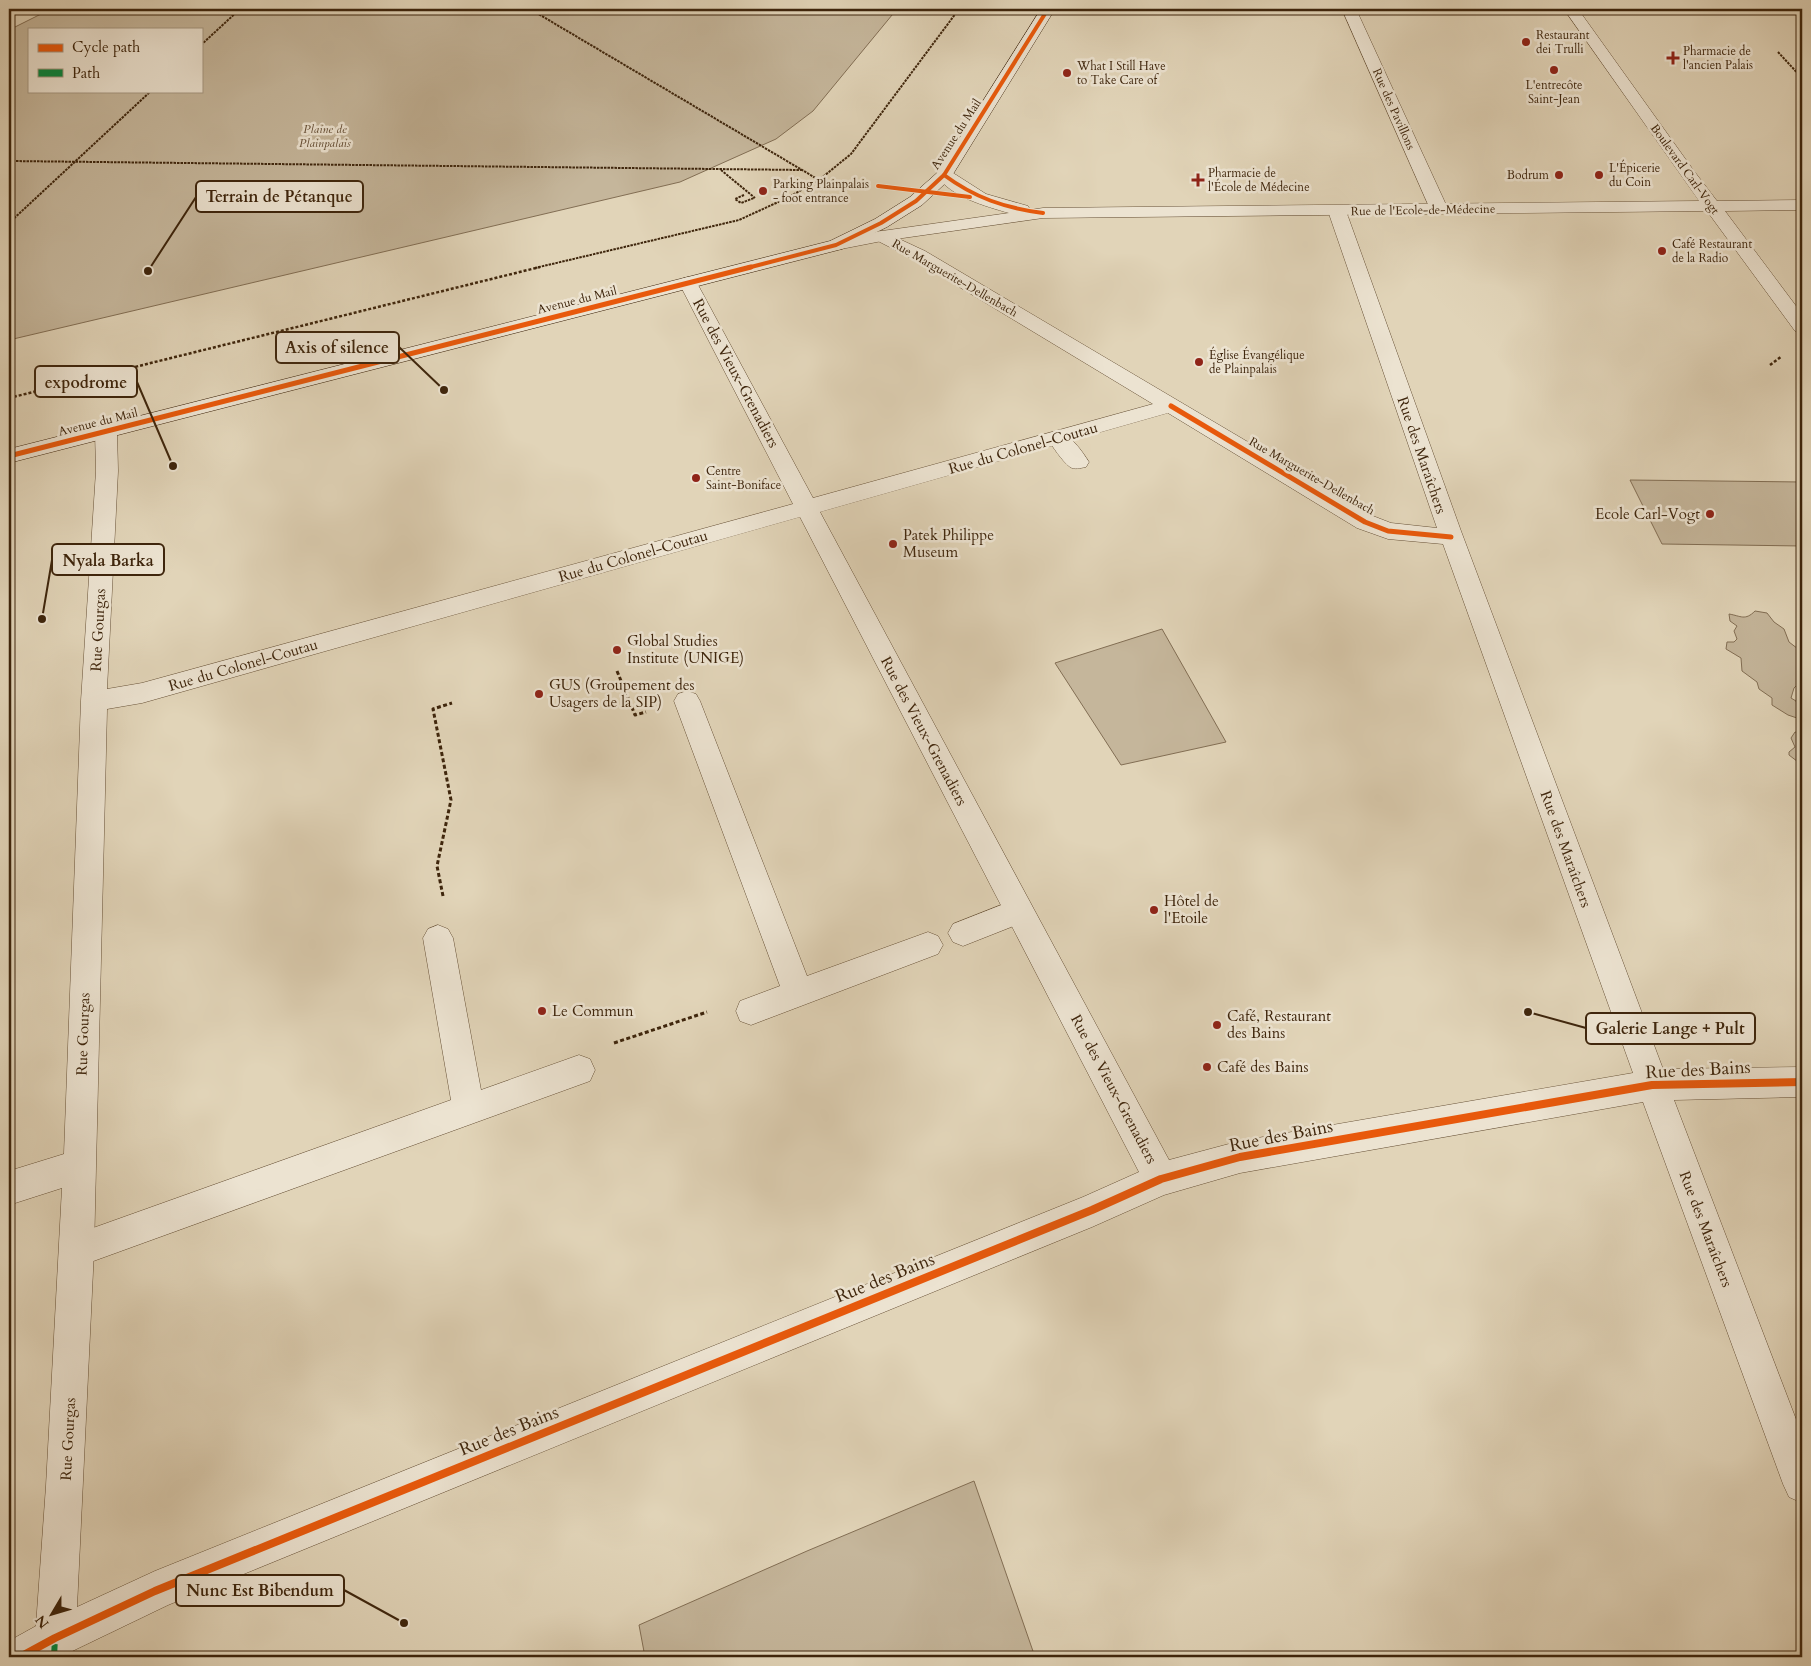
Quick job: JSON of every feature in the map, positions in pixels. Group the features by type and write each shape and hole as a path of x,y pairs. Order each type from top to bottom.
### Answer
{"street":[{"name":"Avenue du Mail","path":"9,456 836,245 881,223 916,201 944,175 1048,9"},
{"name":"Rue des Pavillons","path":"1349,9 1439,209"},
{"name":"Boulevard Carl-Vogt","path":"1571,9 1802,327"},
{"path":"944,175 975,198 999,206 1043,213"},
{"name":"Rue de l'Ecole-de-Médecine","path":"1043,213 1802,205"},
{"name":"Rue des Maraîchers","path":"1337,211 1451,537 1652,1085 1802,1484"},
{"path":"836,245 882,236 1043,213"},
{"name":"Rue Marguerite-Dellenbach","path":"882,236 919,255 1364,522 1388,531 1451,537"},
{"name":"Rue des Vieux-Grenadiers","path":"688,283 1161,1179"},
{"name":"Rue du Colonel-Coutau","path":"94,701 142,693 1171,406"},
{"name":"Rue Gourgas","path":"54,1638 65,1486 77,1250 94,701 108,471 106,431"},
{"path":"1058,438 1078,462"},
{"path":"687,701 798,993"},
{"path":"963,933 1019,912"},
{"path":"438,938 469,1109"},
{"path":"751,1010 928,945"},
{"path":"77,1250 579,1070"},
{"name":"Rue des Bains","path":"20,1657 54,1638 155,1591 1083,1214 1161,1179 1240,1158 1652,1085 1802,1082"},
{"path":"9,1188 79,1166"}],"path":[{"path":"202,44 240,9"},
{"path":"530,9 819,180 928,191"},
{"path":"9,398 440,290 739,220 819,180 851,154 959,9"},
{"path":"1778,52 1802,78"},
{"path":"9,223 150,92"},
{"path":"9,160 802,170"},
{"path":"721,170 755,198 742,203 735,199 744,195"},
{"path":"1770,365 1784,354"},
{"path":"445,905 438,866 451,800 433,709 452,704"},
{"path":"609,1045 712,1010"}],"green space":[{"name":"Plaine de Plainpalais","path":"51,9 897,9 813,111 776,139 680,182 9,340 9,30"},
{"path":"1630,480 1802,482 1802,546 1662,544"},
{"path":"1755,611 1767,613 1774,622 1784,629 1789,642 1802,652 1802,680 1794,688 1791,698 1796,701 1800,714 1797,718 1772,705 1772,698 1759,689 1757,682 1742,671 1741,658 1726,649 1727,642 1734,642 1737,639 1734,631 1737,626 1730,621 1729,614 1746,617"},
{"path":"1162,629 1226,742 1121,765 1055,663"},
{"path":"1795,732 1802,733 1802,765 1789,755 1789,752 1795,747 1791,738"},
{"path":"974,1481 1035,1657 645,1657 639,1625 807,1551"}],"marked path":[{"path":"54,1657 55,1638"}],"cycle path":[{"path":"9,456 836,245 881,223 916,201 944,175 1048,9"},
{"path":"944,175 979,198 1002,206 1043,213"},
{"path":"878,186 970,197"},
{"path":"1171,406 1365,522 1388,531 1451,537"},
{"path":"20,1657 55,1638 155,1591 1092,1210 1161,1179 1240,1157 1652,1085 1802,1082"}],"place":[{"name":"Restaurant dei Trulli","path":"1526,42"},
{"name":"Pharmacie de l'ancien Palais","path":"1673,58"},
{"name":"L'entrecôte Saint-Jean","path":"1554,70"},
{"name":"What I Still Have to Take Care of","path":"1067,73"},
{"name":"Bodrum","path":"1559,175"},
{"name":"L'Épicerie du Coin","path":"1599,175"},
{"name":"Pharmacie de l'École de Médecine","path":"1198,180"},
{"name":"Parking Plainpalais - foot entrance","path":"763,191"},
{"name":"Café Restaurant de la Radio","path":"1662,251"},
{"name":"Terrain de Pétanque","path":"148,271"},
{"name":"Église Évangélique de Plainpalais","path":"1199,362"},
{"name":"Axis of silence","path":"444,390"},
{"name":"expodrome","path":"173,466"},
{"name":"Centre Saint-Boniface","path":"696,478"},
{"name":"Ecole Carl-Vogt","path":"1710,514"},
{"name":"Patek Philippe Museum","path":"893,544"},
{"name":"Nyala Barka","path":"42,619"},
{"name":"Global Studies Institute (UNIGE)","path":"617,650"},
{"name":"GUS (Groupement des Usagers de la SIP)","path":"539,694"},
{"name":"Hôtel de l'Etoile","path":"1154,910"},
{"name":"Le Commun","path":"542,1011"},
{"name":"Galerie Lange + Pult","path":"1528,1012"},
{"name":"Café, Restaurant des Bains","path":"1217,1025"},
{"name":"Café des Bains","path":"1207,1067"},
{"name":"Nunc Est Bibendum","path":"404,1623"}]}
